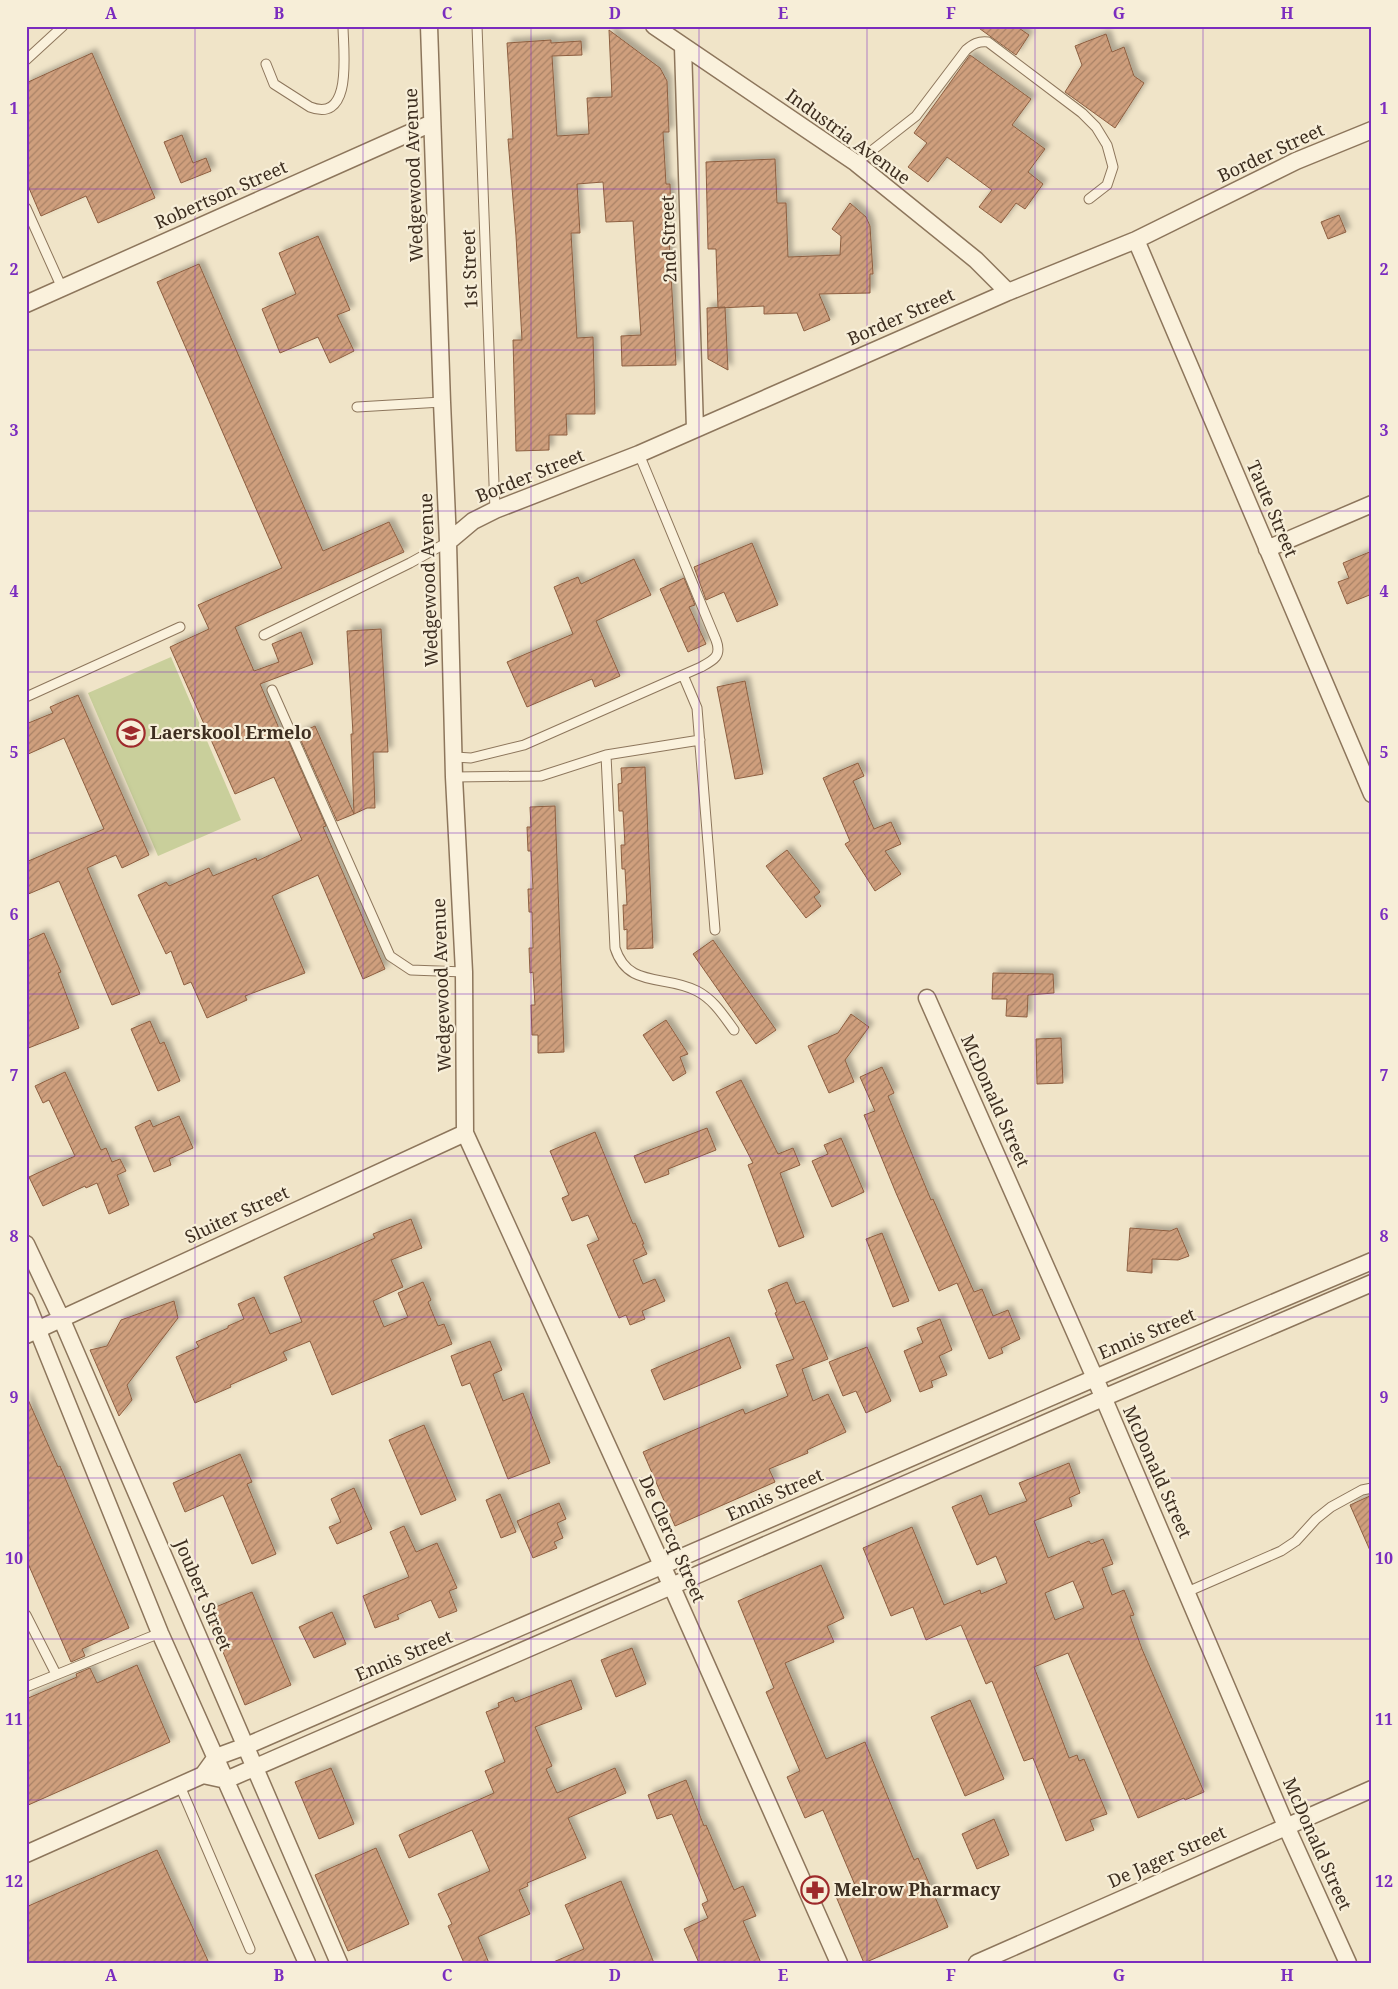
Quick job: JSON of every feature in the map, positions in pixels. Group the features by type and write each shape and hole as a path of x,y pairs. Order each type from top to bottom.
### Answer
{"street":[{"name":"Wedgewood Avenue","path":"429,26 448,542 455,757 454,777 464,972 465,1133"},
{"name":"Industria Avenue","path":"654,26 856,163 976,260 1008,292"},
{"name":"2nd Street","path":"683,47 695,428"},
{"name":"Robertson Street","path":"26,304 432,123"},
{"name":"Border Street","path":"448,542 473,521 496,510 639,454 1008,292 1136,240 1296,161 1372,130"},
{"name":"Taute Street","path":"1136,240 1372,794"},
{"path":"1268,549 1372,504"},
{"name":"McDonald Street","path":"927,998 1188,1592 1286,1826 1348,1963"},
{"name":"Sluiter Street","path":"33,1332 465,1133"},
{"name":"De Clercq Street","path":"465,1133 672,1586 839,1963"},
{"name":"Joubert Street","path":"26,1244 62,1318 339,1963"},
{"name":"Ennis Street","path":"216,1757 246,1746 1095,1378 1372,1261"},
{"path":"203,1775 226,1780 1103,1398 1372,1284"},
{"path":"26,1301 33,1332 160,1633 307,1963"},
{"path":"26,1854 203,1775 216,1757"},
{"name":"De Jager Street","path":"977,1963 1372,1789"}],"lane":[{"path":"26,60 63,26"},
{"path":"266,64 274,84 316,110 327,109 339,99 342,90 344,69 343,26"},
{"name":"1st Street","path":"477,26 496,510"},
{"path":"856,163 916,116 966,50 974,43 980,41 988,42 1082,113 1096,127 1107,145 1113,167 1107,185 1089,200"},
{"path":"26,208 62,288"},
{"path":"357,407 442,402"},
{"path":"455,757 471,758 524,745 710,663 717,655 719,648 639,454"},
{"path":"264,635 410,563 448,542"},
{"path":"26,697 180,627"},
{"path":"683,675 697,708 715,930"},
{"path":"272,690 390,956 411,970 464,972"},
{"path":"454,777 540,776 606,755 700,740"},
{"path":"606,755 615,948 618,956 626,969 633,974 670,982 696,991 717,1005 734,1030"},
{"path":"1188,1592 1281,1551 1296,1541 1316,1519 1331,1507 1362,1490 1372,1488"},
{"path":"26,1615 56,1674"},
{"path":"26,1687 160,1633"},
{"path":"180,1786 250,1949"}],"green space":[{"path":"171,657 241,820 158,856 88,693"}],"building":[{"path":"976,26 1016,26 1029,35 1016,55"},
{"path":"609,30 660,68 667,81 669,132 663,132 666,184 670,184 671,219 668,219 676,365 622,366 621,336 641,335 633,221 606,222 603,182 577,184 580,233 571,233 577,338 593,337 595,414 566,414 567,435 549,435 549,450 516,451 513,340 522,340 508,139 513,139 507,43 551,40 551,43 581,41 582,55 552,56 557,136 589,134 587,98 612,97"},
{"path":"1106,34 1112,52 1124,47 1134,76 1144,83 1115,128 1065,92 1082,65 1075,46"},
{"path":"92,53 155,198 98,223 86,196 41,216 26,181 26,83"},
{"path":"970,55 1031,99 1012,125 1045,149 1028,172 1043,184 1025,209 1016,203 1001,223 979,207 992,190 947,157 928,182 908,167 927,143 914,133"},
{"path":"182,135 193,163 206,158 211,171 181,183 164,142"},
{"path":"775,159 777,203 786,203 788,257 840,255 841,236 832,229 850,203 866,217 870,226 873,274 870,274 870,293 819,294 830,320 804,331 797,313 764,314 764,306 718,308 716,249 708,249 706,162"},
{"path":"1339,215 1346,232 1328,239 1321,222"},
{"path":"318,236 350,310 337,315 354,351 330,363 318,337 280,353 262,309 296,294 279,253"},
{"path":"199,264 323,551 389,522 404,552 235,627 254,671 279,662 272,644 301,632 313,664 260,684 284,740 287,738 326,826 323,827 385,969 363,979 318,875 272,896 305,973 245,996 247,1000 207,1018 191,982 184,985 171,951 166,954 138,895 166,882 169,886 209,868 213,876 256,858 257,861 302,840 274,777 235,794 170,647 209,629 198,605 282,568 157,282"},
{"path":"725,307 728,370 708,359 707,308"},
{"path":"752,543 778,605 737,622 724,592 706,600 694,567"},
{"path":"1372,551 1372,594 1347,604 1338,582 1349,578 1343,563"},
{"path":"634,559 651,595 596,621 620,676 595,687 592,679 527,707 507,662 573,634 554,587 578,577 581,584"},
{"path":"684,578 695,605 689,607 706,644 688,652 660,589"},
{"path":"381,629 388,752 373,752 375,808 367,808 354,814 351,734 353,734 347,631"},
{"path":"745,681 763,774 735,779 717,687"},
{"path":"78,695 149,855 122,868 116,855 87,868 140,994 112,1005 59,881 26,895 26,862 104,829 64,738 26,755 26,724 53,713 50,707"},
{"path":"315,726 354,814 337,821 298,734"},
{"path":"858,763 864,776 853,781 874,829 891,822 901,844 885,851 901,874 875,891 845,844 850,841 823,778"},
{"path":"645,767 653,948 627,949 627,929 624,930 623,905 627,905 625,869 622,869 621,845 625,845 623,811 619,811 618,784 622,783 621,768"},
{"path":"555,806 564,1052 538,1053 538,1035 532,1035 531,1005 535,1005 533,972 530,973 529,948 533,948 532,912 529,912 528,889 533,889 531,851 528,851 527,827 531,827 530,807"},
{"path":"787,850 820,892 814,897 821,906 806,918 766,866"},
{"path":"44,933 61,972 58,973 79,1028 26,1049 26,941"},
{"path":"713,940 776,1030 756,1044 693,954"},
{"path":"993,973 1053,974 1054,993 1028,995 1027,1017 1006,1016 1007,999 992,999"},
{"path":"851,1014 869,1027 845,1060 854,1082 829,1093 808,1046 838,1033"},
{"path":"666,1020 688,1054 680,1057 686,1073 673,1081 643,1035"},
{"path":"150,1021 160,1044 164,1042 180,1081 158,1091 131,1029"},
{"path":"1061,1038 1063,1083 1037,1084 1036,1039"},
{"path":"882,1067 894,1093 888,1096 931,1200 933,1199 974,1292 982,1289 993,1316 1008,1310 1020,1339 1001,1348 1003,1353 989,1359 957,1283 939,1291 864,1115 875,1111 860,1077"},
{"path":"65,1072 101,1150 106,1148 112,1162 120,1159 126,1171 117,1175 129,1205 109,1214 97,1183 86,1188 85,1186 43,1206 29,1177 75,1156 49,1100 43,1103 35,1086"},
{"path":"741,1080 778,1154 793,1148 800,1165 780,1173 804,1237 779,1247 748,1165 753,1163 716,1092"},
{"path":"179,1116 193,1148 169,1159 171,1165 154,1172 135,1127 150,1120 153,1127"},
{"path":"707,1128 716,1150 668,1169 669,1174 645,1183 634,1156"},
{"path":"595,1132 647,1254 633,1260 643,1284 655,1279 665,1301 642,1311 645,1319 630,1325 626,1315 619,1318 587,1245 599,1240 588,1215 572,1221 562,1198 569,1195 550,1151"},
{"path":"841,1138 864,1192 832,1207 812,1161 828,1154 824,1145"},
{"path":"411,1219 422,1248 391,1260 403,1287 373,1301 384,1327 408,1317 398,1293 423,1282 431,1300 428,1302 438,1326 444,1324 452,1344 332,1395 310,1341 283,1352 287,1360 195,1403 176,1357 199,1347 196,1342 244,1319 238,1304 254,1297 270,1334 302,1322 284,1277 375,1238 373,1234"},
{"path":"1130,1228 1170,1231 1177,1228 1189,1256 1178,1260 1152,1259 1152,1273 1127,1271"},
{"path":"882,1233 909,1301 893,1307 866,1239"},
{"path":"787,1282 796,1304 804,1301 828,1359 802,1369 813,1401 828,1394 846,1432 807,1450 808,1453 769,1469 775,1482 675,1526 643,1452 743,1409 745,1414 788,1396 776,1365 794,1359 775,1313 777,1312 768,1290"},
{"path":"174,1301 178,1318 127,1385 132,1400 119,1416 90,1350 107,1346 121,1320"},
{"path":"940,1319 952,1350 939,1356 947,1375 931,1381 933,1387 920,1392 904,1351 923,1343 917,1328"},
{"path":"729,1337 741,1368 664,1400 651,1370"},
{"path":"490,1341 502,1370 493,1374 503,1401 523,1393 550,1463 508,1479 470,1383 462,1386 451,1356"},
{"path":"867,1347 891,1401 866,1413 856,1391 843,1396 829,1362"},
{"path":"26,1395 58,1467 60,1466 129,1628 82,1649 85,1656 71,1662 26,1559"},
{"path":"424,1425 456,1500 421,1515 389,1440"},
{"path":"240,1454 252,1482 247,1484 276,1554 252,1564 223,1495 185,1512 173,1483"},
{"path":"1069,1463 1080,1493 1069,1498 1072,1506 1034,1521 1048,1558 1089,1541 1091,1544 1103,1539 1113,1564 1102,1568 1112,1595 1124,1590 1134,1615 1130,1616 1142,1649 1204,1792 1185,1800 1184,1798 1138,1818 1068,1653 1034,1667 1069,1758 1077,1755 1079,1761 1084,1759 1107,1814 1090,1820 1094,1830 1066,1841 1033,1758 1024,1761 992,1681 986,1684 961,1625 926,1640 913,1607 891,1616 863,1548 912,1527 944,1605 980,1590 981,1594 1007,1583 996,1556 977,1565 952,1507 981,1495 989,1515 1027,1501 1019,1483","holes":["1073,1581 1084,1608 1055,1620 1045,1593"]},
{"path":"354,1488 372,1529 337,1544 329,1527 341,1522 331,1499"},
{"path":"500,1494 516,1532 501,1538 486,1500"},
{"path":"1372,1495 1372,1555 1350,1505"},
{"path":"559,1503 566,1519 557,1523 563,1538 554,1542 557,1548 533,1558 517,1521"},
{"path":"404,1526 416,1552 437,1543 457,1588 449,1591 457,1611 439,1618 431,1600 397,1615 399,1619 375,1628 363,1596 409,1577 390,1532"},
{"path":"821,1565 844,1618 827,1626 834,1642 785,1663 826,1759 865,1742 914,1860 918,1858 948,1927 864,1963 835,1894 855,1885 823,1810 805,1818 787,1777 800,1771 766,1692 774,1688 738,1601"},
{"path":"252,1592 291,1685 245,1705 206,1611"},
{"path":"332,1612 346,1644 314,1658 299,1627"},
{"path":"632,1648 646,1684 616,1697 601,1660"},
{"path":"137,1665 170,1742 26,1806 26,1699 77,1677 76,1674 90,1668 97,1683"},
{"path":"571,1680 582,1709 535,1727 552,1766 546,1769 557,1793 615,1768 626,1793 568,1818 586,1858 527,1883 528,1886 519,1890 530,1914 478,1937 489,1963 464,1963 448,1926 452,1924 438,1894 490,1871 472,1830 409,1858 399,1835 494,1793 485,1771 505,1762 486,1712 499,1707 498,1703 513,1697 515,1702"},
{"path":"970,1700 1004,1779 965,1796 931,1717"},
{"path":"331,1768 354,1824 319,1839 295,1782"},
{"path":"686,1780 704,1826 706,1825 734,1890 743,1886 756,1916 743,1921 761,1963 699,1963 684,1929 708,1918 702,1904 708,1901 672,1814 657,1819 648,1795"},
{"path":"994,1819 1009,1855 977,1869 962,1834"},
{"path":"376,1848 409,1924 348,1951 315,1875"},
{"path":"157,1850 209,1963 26,1963 26,1907"},
{"path":"621,1881 654,1963 551,1963 584,1949 565,1905"}],"place":[{"name":"Laerskool Ermelo","path":"131,733"},
{"name":"Melrow Pharmacy","path":"815,1890"}]}
